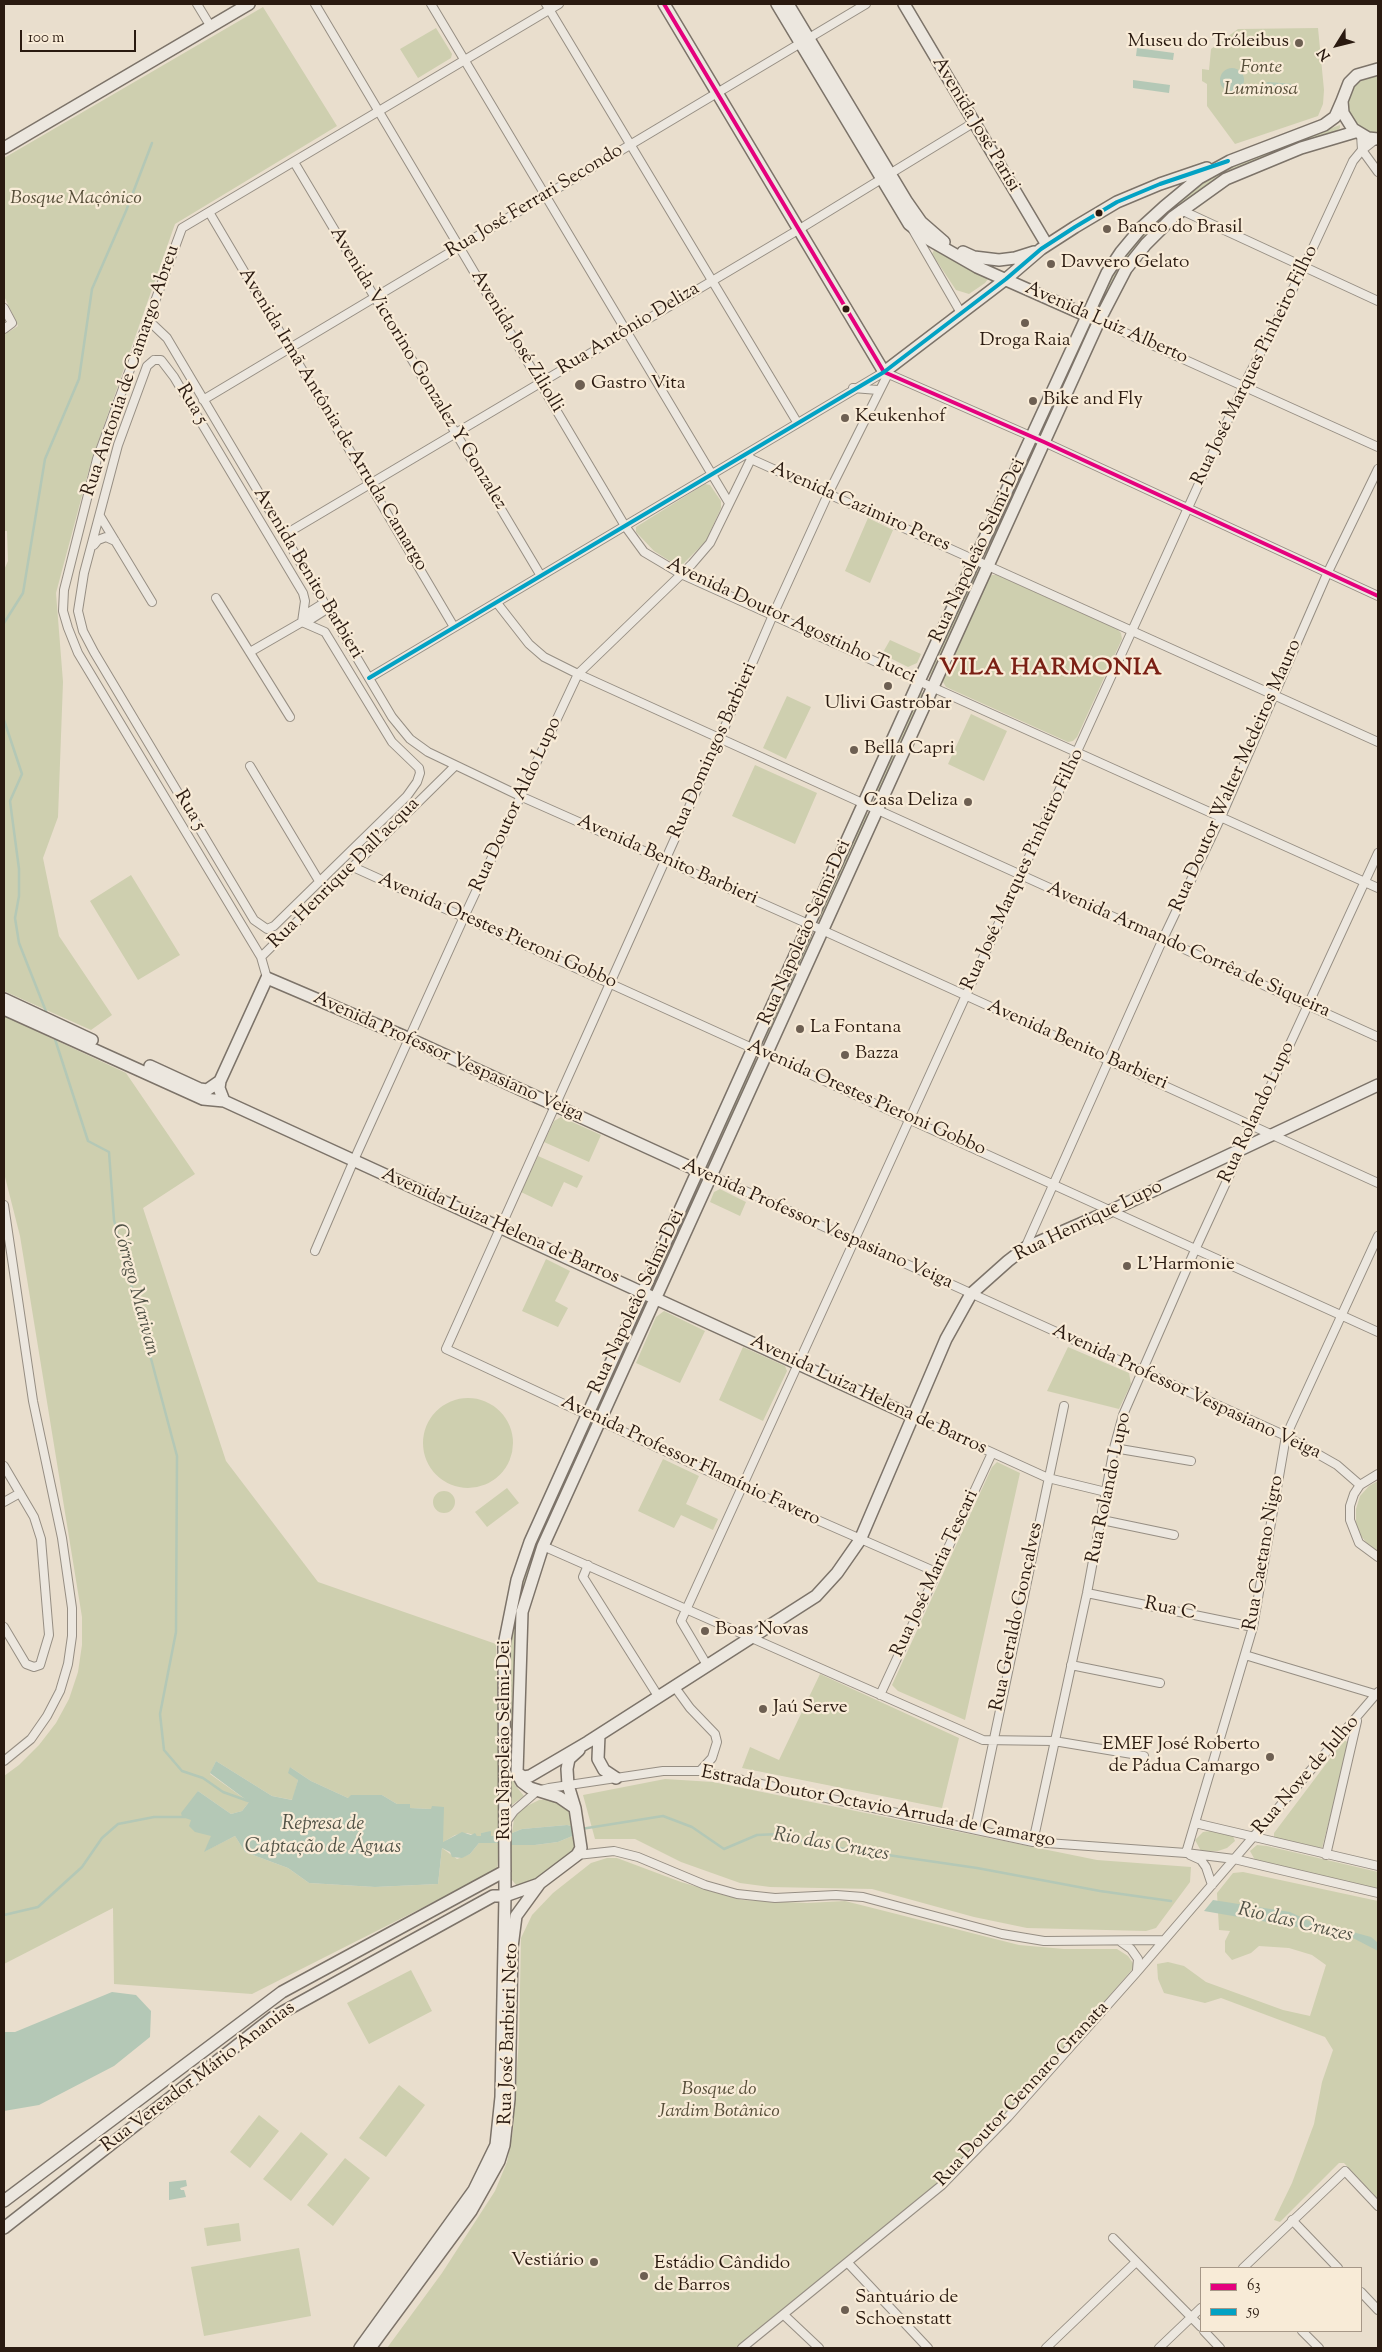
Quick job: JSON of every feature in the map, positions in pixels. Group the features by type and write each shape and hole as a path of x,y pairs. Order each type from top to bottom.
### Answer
{"main road":[{"path":"4,148 249,4"},
{"path":"664,4 798,230 886,373 1044,247 1117,202 1160,184 1230,161"},
{"name":"Avenida Luiz Alberto","path":"778,4 805,41 886,177 909,224 937,245 977,267 1099,321"},
{"name":"Avenida Luiz Alberto","path":"788,4 805,41"},
{"name":"Avenida José Parisi","path":"904,4 1044,247"},
{"name":"Rua Napoleão Selmi-Dei","path":"505,1896 504,1644 508,1615 530,1542 586,1414 1086,315 1107,273 1121,252 1141,228 1164,206 1199,178 1230,161 1324,125 1335,116 1349,83 1358,75 1378,69"},
{"path":"1342,101 1347,122 1358,133 1377,139"},
{"name":"Rua Napoleão Selmi-Dei","path":"538,1791 522,1782 517,1773 522,1612 544,1546 1099,321 1126,269 1146,244 1181,210 1226,180 1301,148 1358,133"},
{"name":"Avenida Luiz Alberto","path":"886,177 921,222 944,242 974,257 1010,259 1044,247"},
{"name":"Avenida Professor Vespasiano Veiga","path":"267,978 410,1039 712,1176"},
{"name":"Rua Henrique Dall'acqua","path":"220,1081 267,978"},
{"path":"4,1000 200,1089 207,1090 220,1081"},
{"name":"Avenida Luiza Helena de Barros","path":"4,1009 203,1099 224,1101 914,1417"},
{"path":"220,1081 219,1088 224,1101"},
{"name":"Rua Henrique Lupo","path":"517,1773 524,1777 530,1776 588,1742 816,1596 837,1573 860,1540 946,1339 971,1294 1025,1248 1275,1135 1378,1085"},
{"path":"599,1735 598,1759 604,1770 616,1778"},
{"name":"Rua Henrique Lupo","path":"576,1812 568,1785 566,1769 569,1759 588,1742"},
{"path":"538,1791 559,1797 576,1812 581,1843 577,1855"},
{"name":"Rua José Barbieri Neto","path":"370,2348 470,2211 499,2161 504,2145 510,2099 513,1932 516,1916 540,1883 577,1855"},
{"name":"Rua Vereador Mário Ananias","path":"4,2200 282,1992 505,1871"},
{"name":"Rua Vereador Mário Ananias","path":"4,2228 272,2018 493,1896 505,1896 540,1883"},
{"name":"Rua José Barbieri Neto","path":"360,2348 474,2190 496,2144 501,2097 505,1896"}],"street":[{"path":"197,4 210,27"},
{"name":"Avenida José Ziliolli","path":"315,4 626,526"},
{"path":"431,4 729,502"},
{"name":"Rua Antonia de Camargo Abreu","path":"261,957 78,653 63,611 64,590 98,459 182,228 465,61 547,7 559,4"},
{"name":"Rua José Ferrari Secondo","path":"203,400 866,4"},
{"path":"547,7 797,422"},
{"name":"Rua Antônio Deliza","path":"284,534 798,230 973,123"},
{"path":"1358,133 1362,150 1378,172"},
{"name":"Rua José Marques Pinheiro Filho","path":"687,1610 1243,387 1304,267 1354,161 1362,150 1377,139"},
{"name":"Avenida Victorino Gonzalez Y Gonzalez","path":"294,162 541,576"},
{"path":"1181,210 1378,301"},
{"name":"Avenida Irmã Antônia de Arruda Camargo","path":"209,212 454,627"},
{"path":"909,224 961,313"},
{"path":"4,308 12,323 4,329"},
{"name":"Avenida Benito Barbieri","path":"148,320 167,338 392,717 410,739 428,752 520,796 809,924 1378,1183"},
{"name":"Avenida Luiz Alberto","path":"1099,321 1378,447"},
{"name":"Rua 5","path":"154,360 161,360 174,377 303,593 305,601 303,621 325,632 392,742 419,768 420,774 417,782 407,796 274,926 266,929 254,920 83,631 78,611 79,592 92,547 118,446 147,366 154,360"},
{"path":"369,678 712,475 749,456 797,422 853,388 886,373 1031,436 1378,596"},
{"name":"Rua Domingos Barbieri","path":"446,1349 720,738 773,615 886,373"},
{"path":"853,388 878,390"},
{"name":"Avenida Cazimiro Peres","path":"749,456 987,567 1275,694 1378,742"},
{"name":"Rua Doutor Aldo Lupo","path":"315,1251 464,917 578,674 681,574 710,543 749,456"},
{"name":"Rua Doutor Walter Medeiros Mauro","path":"1025,1248 1162,941 1221,817 1327,574 1378,469"},
{"path":"100,516 152,602"},
{"name":"Avenida Doutor Agostinho Tucci","path":"626,526 644,552 681,574 1378,888"},
{"path":"92,547 98,540 106,537 115,541"},
{"path":"216,598 290,717"},
{"name":"Avenida Armando Corrêa de Siqueira","path":"497,603 529,644 544,657 578,674 865,803 1162,941 1378,1037"},
{"path":"250,652 326,606"},
{"path":"250,766 318,881"},
{"name":"Rua Henrique Dall'acqua","path":"267,978 261,957 455,766"},
{"name":"Rua Rolando Lupo","path":"1033,1842 1087,1593 1114,1448 1123,1415 1195,1250 1378,853"},
{"name":"Avenida Orestes Pieroni Gobbo","path":"353,867 1378,1332"},
{"name":"Avenida Professor Vespasiano Veiga","path":"712,1176 1286,1436 1337,1465 1360,1485"},
{"path":"4,1205 12,1248 33,1401 62,1538 72,1608 72,1636 62,1682 47,1716 31,1739 4,1761"},
{"name":"Rua Caetano Nigro","path":"1186,1853 1253,1627 1286,1436 1378,1236"},
{"path":"4,1253 12,1248"},
{"name":"Avenida Professor Flamínio Favero","path":"446,1349 742,1487 936,1572"},
{"name":"Rua Geraldo Gonçalves","path":"975,1829 1064,1406"},
{"name":"Avenida Luiza Helena de Barros","path":"914,1417 1048,1478 1106,1492"},
{"path":"1114,1448 1191,1461"},
{"name":"Rua José Maria Tescari","path":"880,1695 992,1453"},
{"path":"4,1466 34,1517 41,1539 48,1635 40,1665 32,1667 26,1664 4,1627"},
{"path":"1378,1474 1360,1485 1350,1506 1352,1532 1358,1543 1378,1558"},
{"path":"4,1502 20,1493"},
{"path":"1102,1520 1174,1534"},
{"path":"544,1546 983,1740 1054,1741 1144,1756"},
{"path":"588,1565 583,1577 658,1696"},
{"name":"Rua C","path":"1087,1593 1253,1627"},
{"path":"687,1610 681,1622 707,1665"},
{"path":"1245,1655 1378,1694"},
{"path":"1071,1665 1160,1683"},
{"path":"674,1686 690,1708 714,1734 717,1742 712,1758 700,1771"},
{"name":"Rua Nove de Julho","path":"1234,1859 1378,1694"},
{"path":"1326,1855 1357,1719"},
{"name":"Estrada Doutor Octavio Arruda de Camargo","path":"506,1824 514,1811 538,1791 663,1771 700,1771 1033,1842 1186,1853 1234,1859 1378,1893"},
{"path":"1195,1823 1378,1866"},
{"path":"577,1855 614,1851 638,1857 705,1886 737,1894 776,1898 836,1895 863,1897 1002,1934 1044,1941 1121,1942 1163,1940"},
{"path":"1186,1853 1201,1860 1206,1867 1210,1888"},
{"path":"1210,1888 1234,1859"},
{"name":"Rua Doutor Gennaro Granata","path":"742,2348 942,2185 1008,2117 1210,1888"},
{"path":"1121,1942 1131,1949 1138,1959 1136,1973"},
{"path":"1244,2267 1345,2171 1378,2206"},
{"path":"1292,2220 1337,2267"},
{"path":"1113,2238 1200,2326"},
{"path":"1046,2348 1136,2262"},
{"path":"848,2263 928,2348"},
{"path":"1362,2293 1378,2310"},
{"path":"1159,2348 1200,2309"},
{"path":"784,2315 819,2348"},
{"path":"1205,2332 1220,2348"},
{"path":"1303,2332 1319,2348"}],"green space":[{"name":"Bosque Maçônico","path":"263,7 337,126 175,224 91,462 56,593 63,682 58,817 43,858 59,936 112,1015 91,1030 4,991 4,570 8,561 7,531 4,531 4,335 18,326 4,296 4,158"},
{"path":"436,28 452,54 451,58 418,78 400,49"},
{"name":"Fonte Luminosa","path":"1318,28 1324,90 1323,104 1318,116 1235,144 1207,106 1207,84 1202,81 1202,69 1209,70 1211,49 1238,29"},
{"path":"1374,76 1378,77 1377,133 1366,131 1357,126 1350,117 1347,106 1349,95 1355,85 1364,79"},
{"path":"1340,125 1340,128 1336,131 1219,178 1170,213 1100,308 1096,309 1116,263 1144,232 1190,191 1217,173 1266,151"},
{"path":"935,248 986,274 988,279 969,294 956,290 932,254"},
{"path":"1029,450 1032,451 1012,497 1012,503 988,554 985,554 984,552"},
{"path":"705,484 710,485 721,501 721,508 706,541 683,564 676,565 654,551 636,532 636,527"},
{"path":"868,518 893,530 870,583 845,571"},
{"path":"976,570 979,575 931,676 929,671"},
{"path":"997,575 1117,629 1121,633 1122,639 1077,737 1073,741 1068,742 946,687 943,682 943,677 987,578"},
{"path":"890,640 921,654 917,663 908,667 882,654"},
{"path":"920,692 924,694 876,799 873,794"},
{"path":"787,696 811,707 786,759 763,748"},
{"path":"971,714 1007,731 984,781 948,764"},
{"path":"755,765 817,793 795,844 732,816"},
{"path":"867,814 869,818 823,920 819,921 817,917 863,816"},
{"path":"131,875 180,955 138,980 90,901"},
{"path":"811,935 813,940 768,1040 765,1042 762,1038"},
{"path":"4,1016 126,1073 195,1174 143,1208 226,1461 318,1582 496,1644 501,1835 491,1836 491,1832 481,1833 482,1836 477,1836 467,1833 455,1835 442,1843 443,1807 431,1809 410,1808 410,1804 397,1804 382,1795 348,1798 311,1781 290,1767 298,1780 293,1800 272,1796 216,1761 210,1774 249,1802 242,1811 231,1814 198,1791 191,1820 212,1836 205,1851 235,1836 245,1852 288,1868 309,1883 375,1887 438,1884 442,1848 457,1859 470,1854 479,1843 500,1843 497,1870 252,1994 114,1984 113,1908 4,1964 4,1776 19,1765 39,1745 56,1723 69,1699 78,1672 82,1645 82,1617 20,1236 4,1173"},
{"path":"755,1058 757,1065 711,1164 709,1164 707,1161"},
{"path":"561,1117 601,1135 589,1162 544,1142 554,1121"},
{"path":"538,1156 583,1176 577,1188 564,1182 552,1207 521,1192"},
{"path":"700,1181 702,1183 656,1286 653,1287 652,1285"},
{"path":"720,1189 746,1202 740,1216 710,1202 714,1192"},
{"path":"546,1259 570,1271 555,1301 568,1308 558,1327 522,1311"},
{"path":"643,1303 646,1306 602,1407 598,1411 595,1410"},
{"path":"664,1311 705,1331 680,1383 636,1363 656,1317"},
{"path":"743,1347 785,1366 787,1371 763,1421 719,1400"},
{"path":"1068,1347 1129,1373 1131,1384 1119,1409 1047,1391"},
{"path":"468,1398 485,1401 500,1411 510,1426 513,1443 510,1460 500,1475 485,1485 468,1488 451,1485 436,1475 426,1460 423,1443 426,1426 436,1411 451,1401"},
{"path":"588,1425 590,1430 520,1606 515,1640 512,1772 515,1785 524,1796 509,1807 509,1640 522,1575"},
{"path":"663,1459 699,1476 686,1504 718,1519 713,1530 681,1515 674,1528 638,1511"},
{"path":"997,1462 1020,1473 965,1720 898,1691 892,1685 992,1467"},
{"path":"1378,1481 1378,1551 1370,1547 1361,1536 1356,1523 1356,1509 1360,1496 1369,1486"},
{"path":"507,1488 519,1503 487,1527 475,1512"},
{"path":"444,1491 452,1494 455,1502 452,1510 444,1513 436,1510 433,1502 436,1494"},
{"path":"820,1674 959,1738 942,1808 742,1768 750,1747 779,1760"},
{"path":"1344,1740 1349,1743 1322,1848 1274,1838 1274,1833"},
{"path":"665,1779 713,1782 1097,1860 1191,1867 1190,1882 1156,1928 1146,1931 1027,1928 974,1917 872,1889 770,1887 740,1883 681,1862 635,1839 595,1839 583,1795"},
{"path":"553,1799 564,1806 572,1815 576,1827 567,1825 522,1829 512,1833 514,1819 521,1809 539,1800"},
{"path":"1210,1831 1233,1836 1235,1841 1227,1848 1218,1851 1201,1851 1195,1840 1203,1832"},
{"path":"577,1834 579,1847 566,1863 525,1888 517,1886 512,1880 511,1845 535,1845 558,1842"},
{"path":"1257,1845 1378,1872 1378,1889 1255,1860 1250,1851"},
{"name":"Bosque do Jardim Botânico","path":"607,1858 617,1858 681,1882 742,1900 807,1903 845,1901 1019,1945 1064,1949 1117,1949 1128,1956 1135,1966 999,2125 949,2176 742,2348 387,2348 442,2273 495,2191 507,2162 513,2131 519,2038 521,1938 532,1915 553,1893 591,1863"},
{"path":"1243,1872 1378,1901 1378,2199 1344,2163 1339,2163 1280,2222 1274,2220 1292,2183 1314,2124 1322,2082 1333,2050 1325,2037 1221,1998 1205,2003 1164,1993 1158,1979 1157,1964 1168,1962 1184,1966 1206,1982 1283,2010 1310,2016 1326,1965 1312,1955 1289,1948 1259,1946 1251,1953 1232,1960 1225,1952 1225,1941 1230,1931 1219,1930 1217,1893 1233,1873"},
{"path":"411,1970 432,2011 369,2044 347,2003"},
{"path":"399,2085 425,2105 386,2157 359,2138"},
{"path":"259,2115 279,2131 250,2168 230,2152"},
{"path":"301,2132 328,2154 291,2201 263,2179"},
{"path":"345,2158 370,2178 333,2226 307,2205"},
{"path":"239,2223 241,2241 207,2246 204,2228"},
{"path":"299,2248 311,2316 204,2336 191,2267"}],"water":[{"path":"1137,48 1174,53 1173,60 1136,56"},
{"path":"1232,68 1241,71 1244,80 1241,89 1232,92 1223,89 1220,80 1223,71"},
{"path":"1133,80 1170,85 1169,93 1133,88"},
{"path":"1268,82 1293,84 1297,87 1297,92 1293,94 1269,92 1264,84"},
{"name":"Represa de Captação de Águas","path":"216,1761 272,1796 292,1800 298,1780 288,1773 290,1767 311,1781 348,1798 351,1795 382,1795 397,1804 410,1804 410,1808 431,1809 432,1806 444,1807 443,1842 462,1832 471,1835 475,1833 477,1836 481,1836 481,1833 491,1831 491,1836 501,1835 500,1843 479,1843 470,1854 462,1858 452,1857 450,1852 442,1848 438,1884 375,1887 309,1883 288,1868 245,1852 235,1836 204,1852 211,1836 195,1832 189,1826 191,1820 182,1817 181,1813 198,1791 231,1814 242,1811 249,1802 210,1773"},
{"path":"567,1825 576,1827 577,1834 558,1842 535,1845 511,1845 512,1833 522,1829"},
{"path":"1213,1900 1290,1912 1330,1931 1349,1931 1371,1937 1378,1943 1378,1951 1351,1937 1349,1940 1334,1938 1314,1930 1204,1911"},
{"path":"112,1992 136,1995 151,2011 150,2037 114,2066 39,2105 4,2111 4,2032 15,2032"},
{"path":"186,2180 187,2186 180,2188 184,2190 186,2197 169,2200 169,2182"}],"waterway":[{"name":"Córrego Marivan","path":"4,623 23,593 45,459 79,379 92,289 126,211 152,143"},
{"name":"Córrego Marivan","path":"4,720 22,774 10,801 19,869 19,896 15,918 19,943 47,1014"},
{"name":"Córrego Marivan","path":"54,1036 88,1141 109,1152 114,1220 177,1456 176,1632 160,1714 164,1750 182,1771 203,1778 223,1792 251,1802"},
{"name":"Rio das Cruzes","path":"581,1829 663,1816 692,1827 724,1849 757,1835 779,1834 812,1844 977,1868 1100,1891 1171,1901"},
{"path":"4,1915 38,1907 82,1867 102,1838 118,1824 154,1817 185,1817"}],"transit line":[{"name":"63","path":"664,4 884,372 1044,442 1378,596"},
{"name":"59","path":"369,678 884,372 1006,279 1041,249 1075,227 1117,202 1160,184 1228,161"}],"place":[{"name":"Museu do Tróleibus","path":"1299,43"},
{"name":"Banco do Brasil","path":"1107,229"},
{"name":"Davvero Gelato","path":"1051,264"},
{"name":"Droga Raia","path":"1025,323"},
{"name":"Gastro Vita","path":"580,385"},
{"name":"Bike and Fly","path":"1033,401"},
{"name":"Keukenhof","path":"845,418"},
{"name":"Ulivi Gastrobar","path":"888,686"},
{"name":"Bella Capri","path":"854,750"},
{"name":"Casa Deliza","path":"968,802"},
{"name":"La Fontana","path":"800,1029"},
{"name":"Bazza","path":"845,1055"},
{"name":"L'Harmonie","path":"1127,1266"},
{"name":"Boas Novas","path":"705,1631"},
{"name":"Jaú Serve","path":"763,1709"},
{"name":"EMEF José Roberto de Pádua Camargo","path":"1270,1757"},
{"name":"Vestiário","path":"594,2262"},
{"name":"Estádio Cândido de Barros","path":"644,2276"},
{"name":"Santuário de Schoenstatt","path":"845,2310"}],"district":[{"name":"VILA HARMONIA","path":"1051,670"}]}
